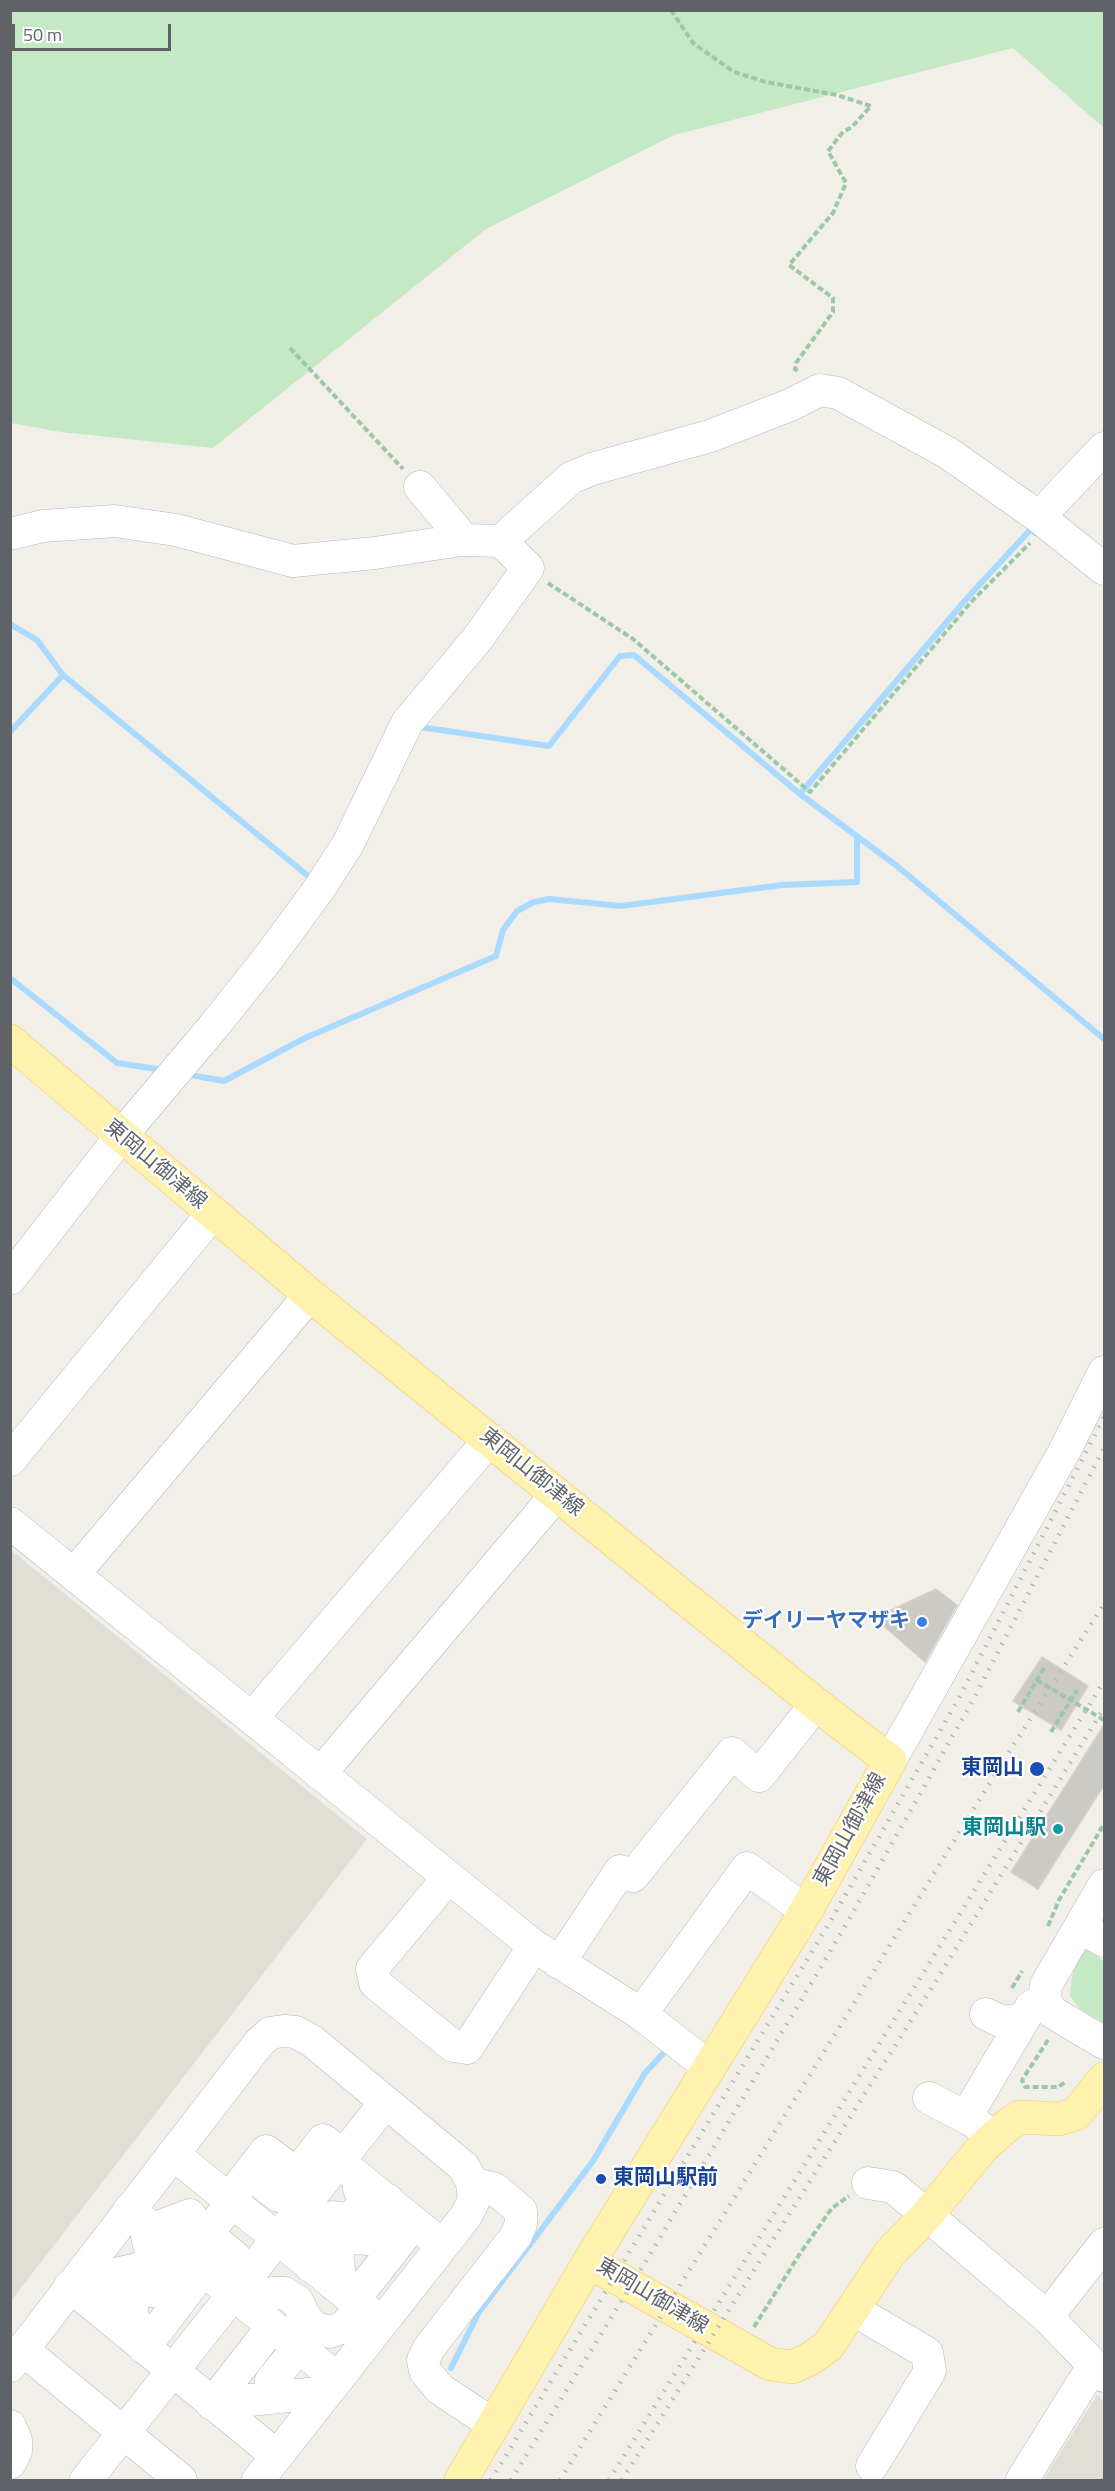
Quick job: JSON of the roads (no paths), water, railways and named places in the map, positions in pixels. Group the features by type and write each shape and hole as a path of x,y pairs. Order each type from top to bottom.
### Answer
{"main road":[{"name":"東岡山御津線","path":"10,1041 310,1295 816,1704 890,1761 806,1911 708,2066 589,2262 770,2364 792,2367 810,2360 829,2345 889,2254 927,2215 983,2146 983,2128 1020,2118 1069,2118 1082,2109 1104,2079"},
{"path":"461,2481 589,2262"}],"street":[{"path":"10,534 43,526 115,521 176,531 293,561 375,553 461,540 501,541 571,478 592,469 710,436 790,405 820,390 838,393 948,453 1104,568"},
{"path":"1043,521 1104,448"},
{"path":"420,487 456,530 461,540"},
{"path":"10,1279 121,1136 269,957 348,844 407,723 478,638 528,568 501,541"},
{"path":"10,1460 212,1214"},
{"path":"74,1574 310,1295"},
{"path":"890,1761 1064,1452 1104,1372"},
{"path":"252,1718 490,1439"},
{"path":"320,1774 557,1494"},
{"path":"10,1523 448,1878 546,1954 641,2013 708,2066"},
{"path":"448,1878 372,1969 375,1983 453,2046 467,2048 620,1871 633,1876 732,1754 759,1776 816,1704"},
{"path":"641,2013 747,1868 806,1911"},
{"path":"983,2128 970,2110 1014,2013 1046,1985 1092,1934 1104,1884"},
{"path":"1014,2013 1052,2012 1104,2043"},
{"path":"182,2481 123,2433 16,2358 70,2286 141,2219 173,2154 259,2043 270,2033 296,2032 312,2041 464,2167 472,2183 474,2200 466,2216 449,2237 348,2296"},
{"path":"929,2098 983,2128"},
{"path":"212,2404 242,2313 277,2238 348,2160 385,2103"},
{"path":"242,2313 235,2257 207,2234 266,2151 297,2174 324,2140 449,2237"},
{"path":"173,2154 348,2296"},
{"path":"348,2160 388,2200 415,2222 449,2237"},
{"path":"348,2160 363,2198 362,2205 354,2216 346,2219 333,2217 316,2224 314,2233 317,2257 348,2296"},
{"path":"867,2182 893,2187 1047,2317 1099,2371 1022,2481"},
{"path":"472,2183 495,2189 512,2203 521,2211 521,2224 516,2236 429,2348 423,2360 425,2371 440,2389 494,2425"},
{"path":"87,2480 172,2372 242,2313 272,2293 285,2293 298,2302 303,2314 313,2327 330,2332 344,2326 348,2296 340,2276 337,2254 341,2245 348,2238 376,2238 382,2233 386,2225 384,2211 388,2200"},
{"path":"141,2219 242,2313"},
{"path":"125,2331 113,2305 107,2276 154,2265 141,2219"},
{"path":"70,2286 212,2404 273,2471 332,2385 348,2296 369,2266 415,2222"},
{"path":"1047,2317 1104,2244"},
{"path":"125,2331 134,2324 131,2304 135,2296 142,2291 167,2291 179,2279 174,2258 332,2385"},
{"path":"125,2331 158,2314 192,2301 242,2313"},
{"path":"852,2309 927,2353 930,2371 872,2466"},
{"path":"212,2404 332,2385"},
{"path":"10,2426 16,2440 16,2451 10,2463"}],"waterway":[{"path":"800,794 968,597 1031,529 1035,533"},
{"path":"10,624 37,640 63,675 313,880"},
{"path":"420,727 549,746 620,656 634,655 800,794 897,866 1104,1039"},
{"path":"10,732 63,675"},
{"path":"185,1074 224,1081 305,1038 496,956 503,930 517,911 534,902 549,899 621,906 782,885 857,882 857,837"},
{"path":"10,978 117,1063 163,1070"},
{"path":"451,2368 479,2312 593,2161 645,2073 670,2046"}],"railway":[{"path":"491,2480 834,1915 960,1696 1104,1417"},
{"path":"511,2480 637,2276 847,1923 973,1700 1104,1448"},
{"path":"560,2480 1009,1752 1104,1604"},
{"path":"609,2480 1104,1681"},
{"path":"622,2480 937,1979 1104,1708"}],"place":[{"name":"デイリーヤマザキ","path":"922,1622"},
{"name":"東岡山","path":"1037,1769"},
{"name":"東岡山駅","path":"1058,1829"},
{"name":"東岡山駅前","path":"601,2179"}]}
